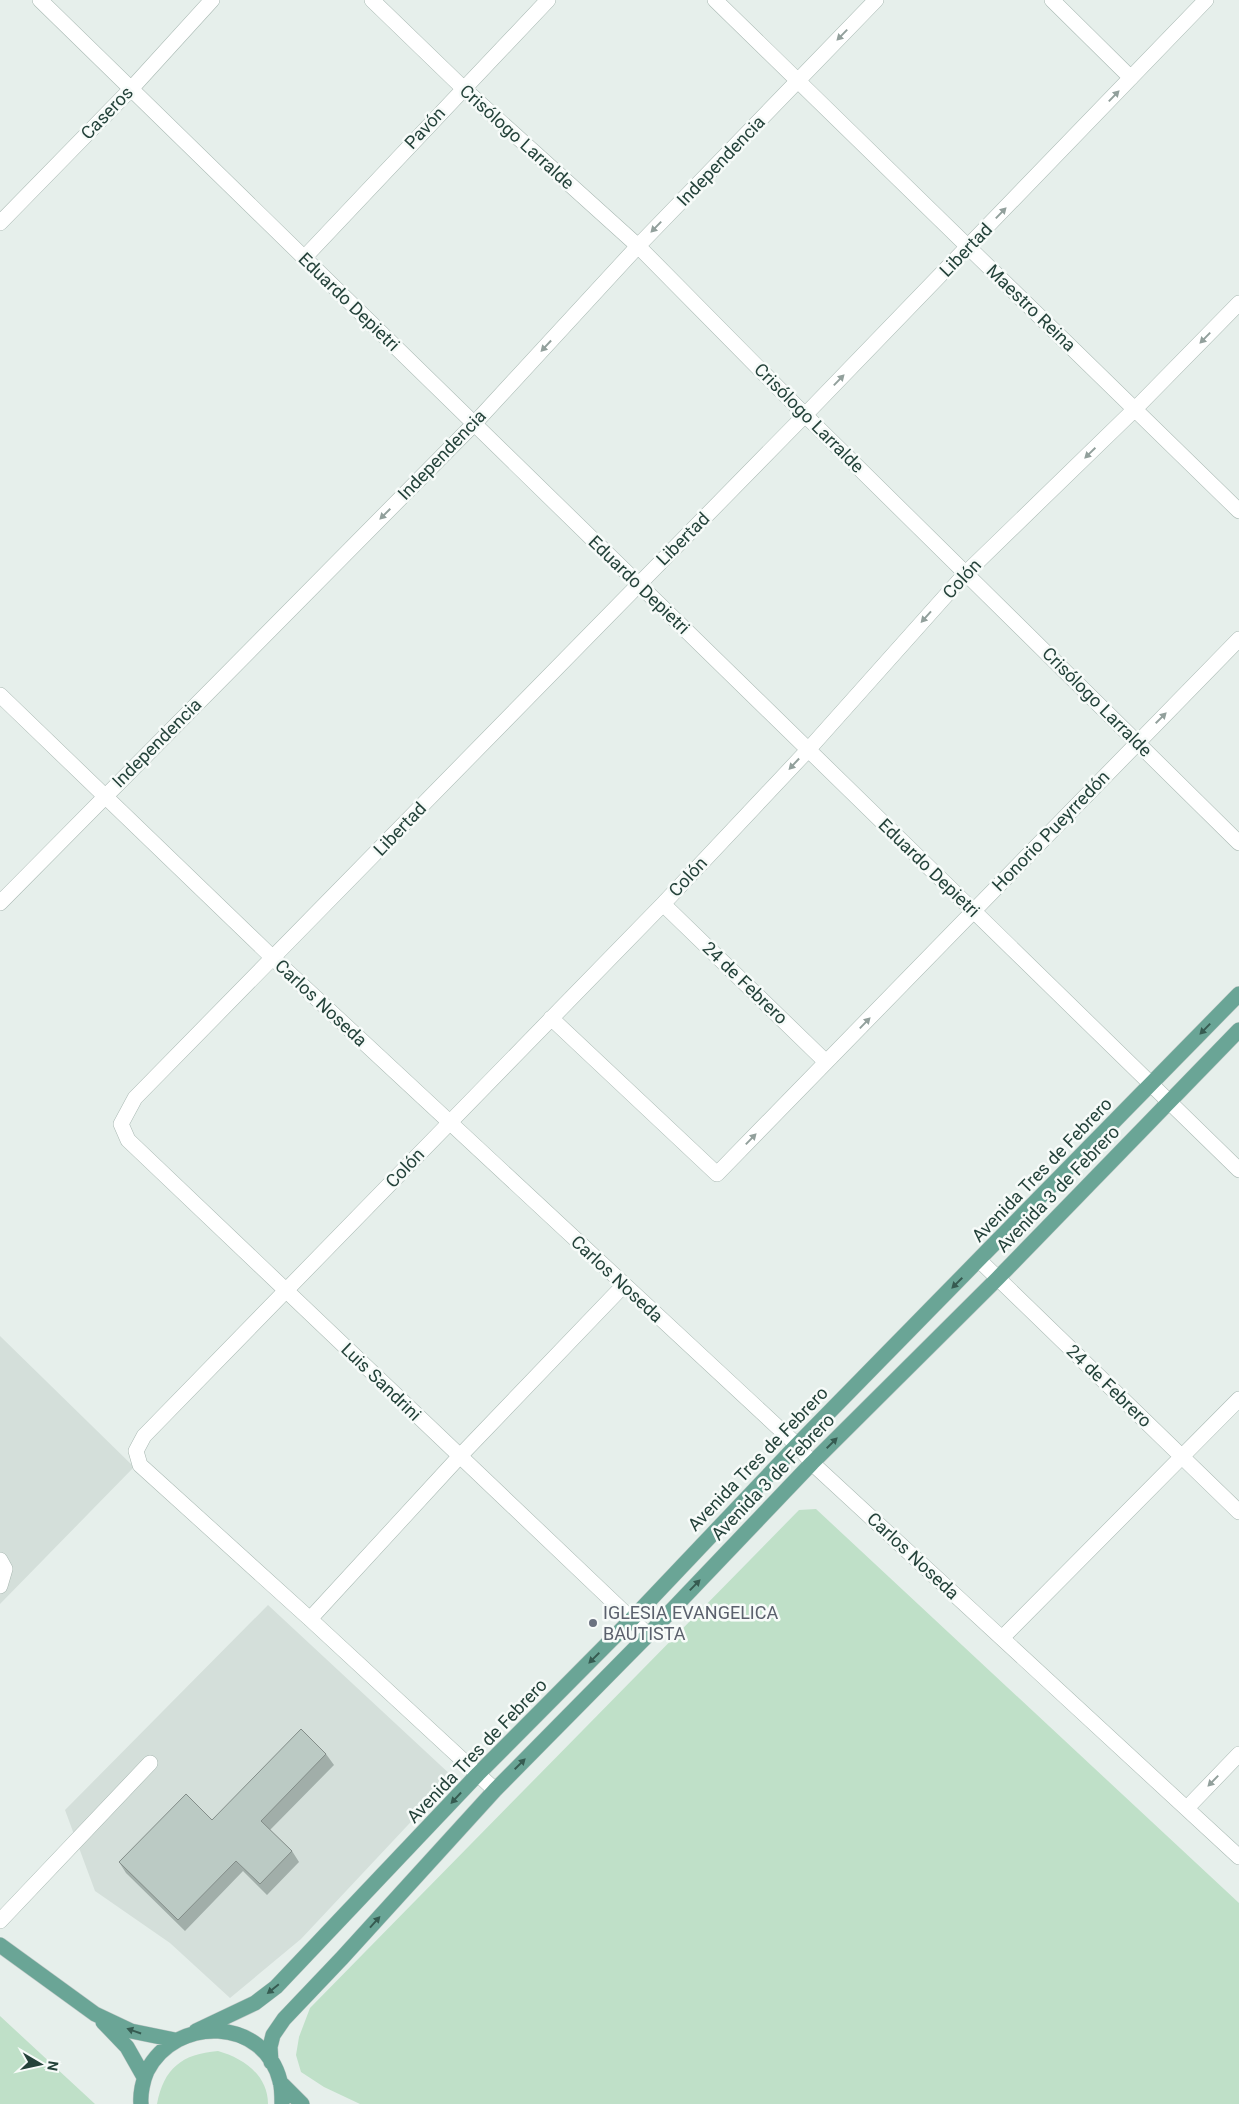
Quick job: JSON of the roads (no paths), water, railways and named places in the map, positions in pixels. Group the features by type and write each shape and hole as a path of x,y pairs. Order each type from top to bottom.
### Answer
{"main road":[{"name":"Avenida Tres de Febrero","path":"144,2077 157,2056 175,2040 255,2002 276,1987 478,1774 631,1620 797,1445 1239,994"},
{"name":"Avenida 3 de Febrero","path":"271,2062 270,2046 273,2034 284,2019 495,1790 648,1635 812,1463 997,1279 1239,1030"},
{"path":"0,1945 95,2014 127,2047 144,2077 140,2103"},
{"path":"95,2014 131,2031 175,2040"},
{"path":"196,2031 218,2030 238,2035 256,2046 271,2062 280,2082 282,2104"},
{"path":"280,2082 302,2104"}],"street":[{"name":"Eduardo Depietri","path":"40,0 1239,1170"},
{"name":"Caseros","path":"0,223 212,0"},
{"name":"Crisólogo Larralde","path":"372,0 463,88 638,246 805,415 1239,843"},
{"name":"Pavón","path":"304,258 548,0"},
{"name":"Maestro Reina","path":"715,0 1239,511"},
{"name":"Independencia","path":"0,903 474,424 638,246 876,0"},
{"path":"1052,0 1131,78"},
{"name":"Libertad","path":"121,1124 135,1098 274,959 969,247 1206,0"},
{"name":"Colón","path":"310,1619 140,1465 136,1452 144,1436 663,904 808,750 966,572 1135,409 1239,303"},
{"name":"Honorio Pueyrredón","path":"551,1018 717,1174 1136,742 1239,639"},
{"name":"Carlos Noseda","path":"0,695 106,795 274,959 797,1445 812,1463 1239,1857"},
{"name":"24 de Febrero","path":"663,904 826,1062"},
{"name":"Luis Sandrini","path":"121,1124 128,1140 648,1635"},
{"name":"24 de Febrero","path":"979,1260 1239,1512"},
{"path":"495,1790 310,1619 459,1457 624,1285"},
{"path":"1002,1638 1239,1399"},
{"path":"0,1560 5,1569 0,1586"},
{"path":"1187,1808 1239,1754"},
{"path":"0,1921 150,1763"}],"place":[{"name":"IGLESIA EVANGELICA BAUTISTA","path":"593,1623"}]}
